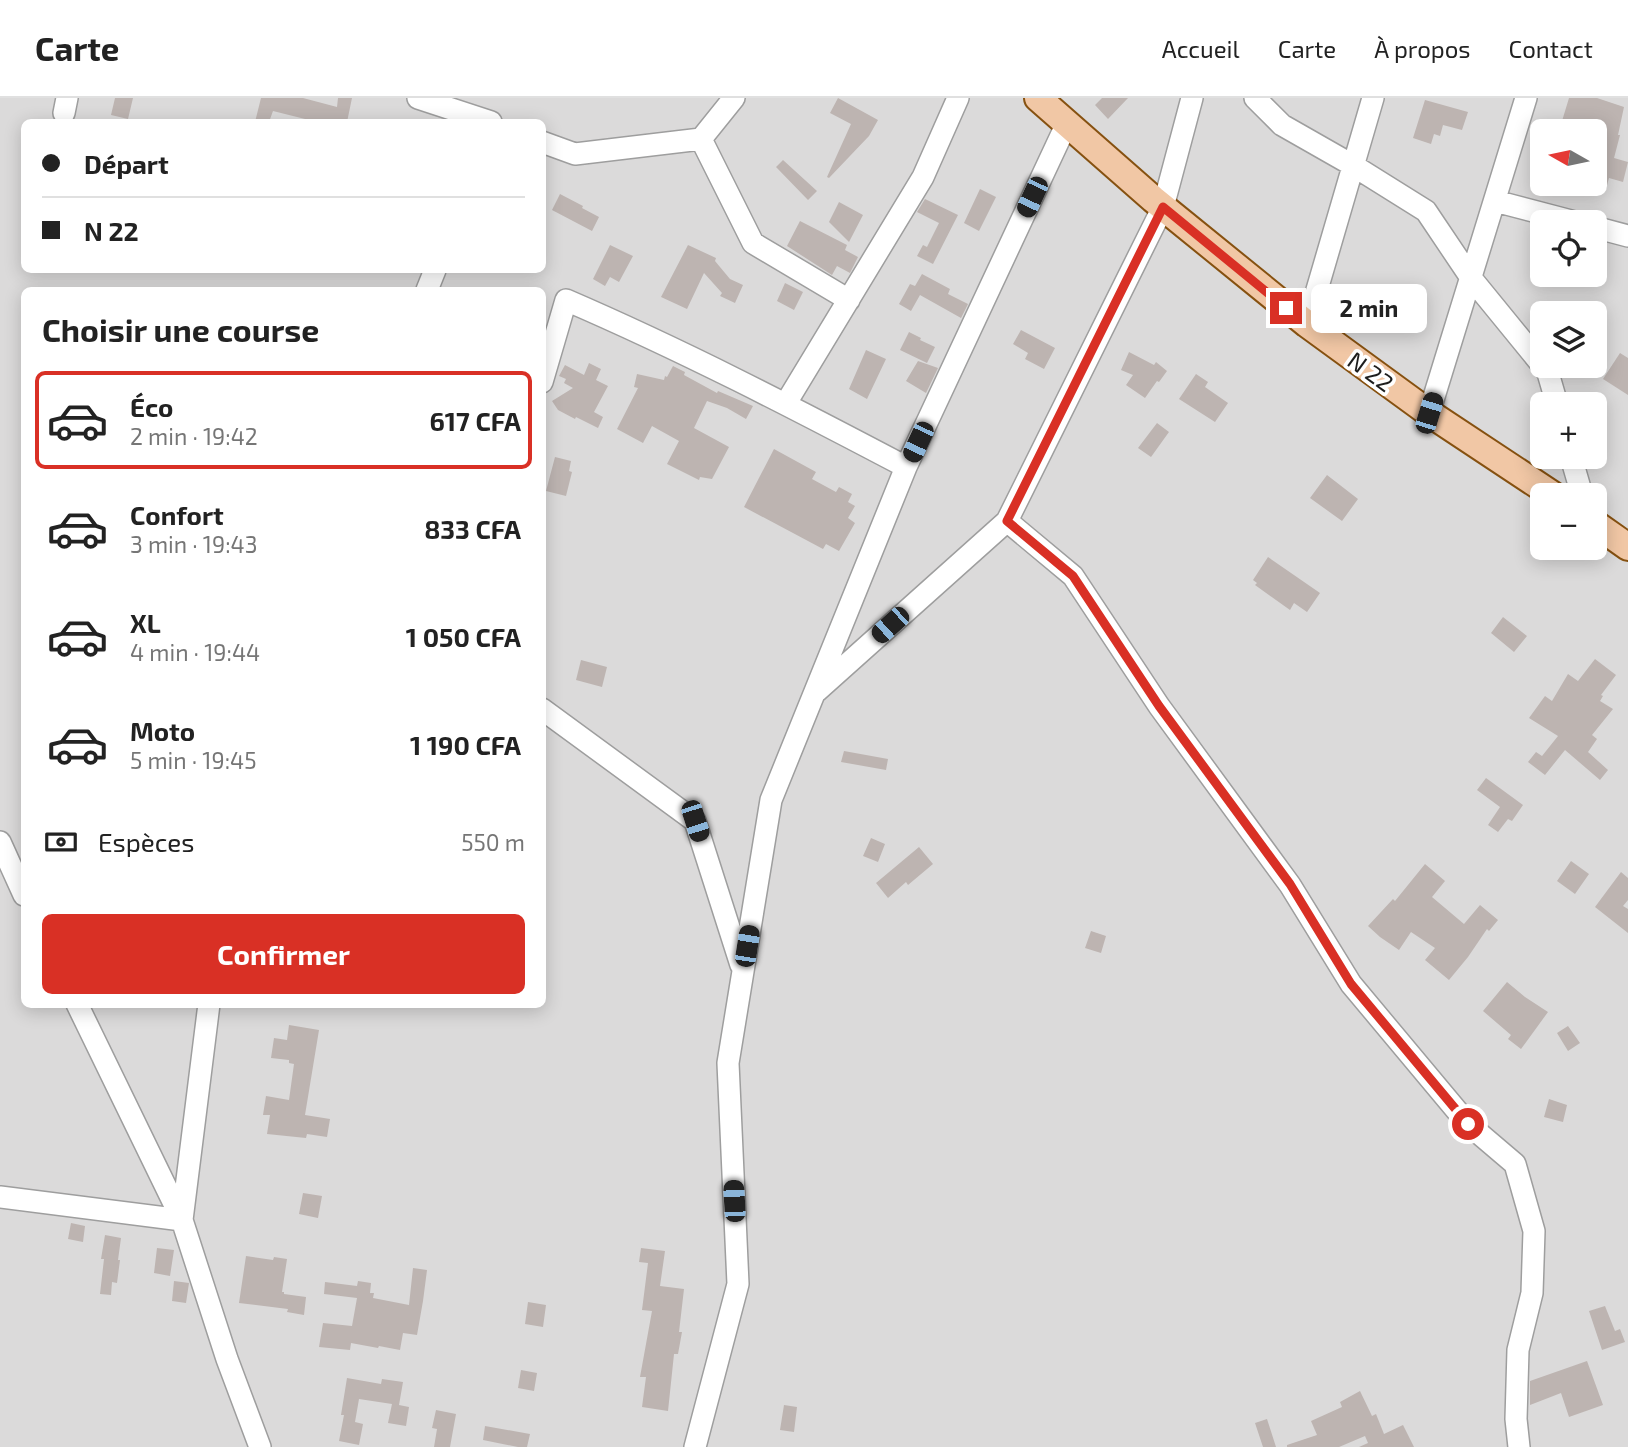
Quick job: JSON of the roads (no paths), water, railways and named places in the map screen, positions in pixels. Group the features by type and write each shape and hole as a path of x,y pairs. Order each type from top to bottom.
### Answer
{"main road":[{"name":"N 22","path":"1038,98 1163,207 1307,324 1429,413 1535,483"},
{"path":"1607,532 1628,547"}],"street":[{"path":"418,98 479,119"},
{"path":"472,98 486,119"},
{"path":"546,143 575,154 701,139 734,98"},
{"path":"786,403 923,177 958,98"},
{"path":"813,695 1007,521 1163,207 1192,98"},
{"path":"1255,98 1282,125 1426,211 1471,278 1530,350"},
{"path":"1307,324 1373,98"},
{"path":"1429,413 1526,98"},
{"path":"695,1447 738,1284 728,1063 771,800 906,467 1067,123"},
{"path":"701,139 753,243 849,300"},
{"path":"1494,201 1530,210"},
{"path":"1607,230 1628,236"},
{"path":"546,368 566,300 630,327 786,403 906,467"},
{"path":"1007,521 1073,576 1159,706 1290,884 1351,984 1468,1124 1516,1164 1534,1231 1532,1293 1518,1350 1516,1419 1519,1447"},
{"path":"546,712 695,821 743,970"},
{"path":"0,842 21,888"},
{"path":"79,1008 182,1220 227,1359 260,1447"},
{"path":"182,1220 208,1008"},
{"path":"0,1197 182,1220"}]}
